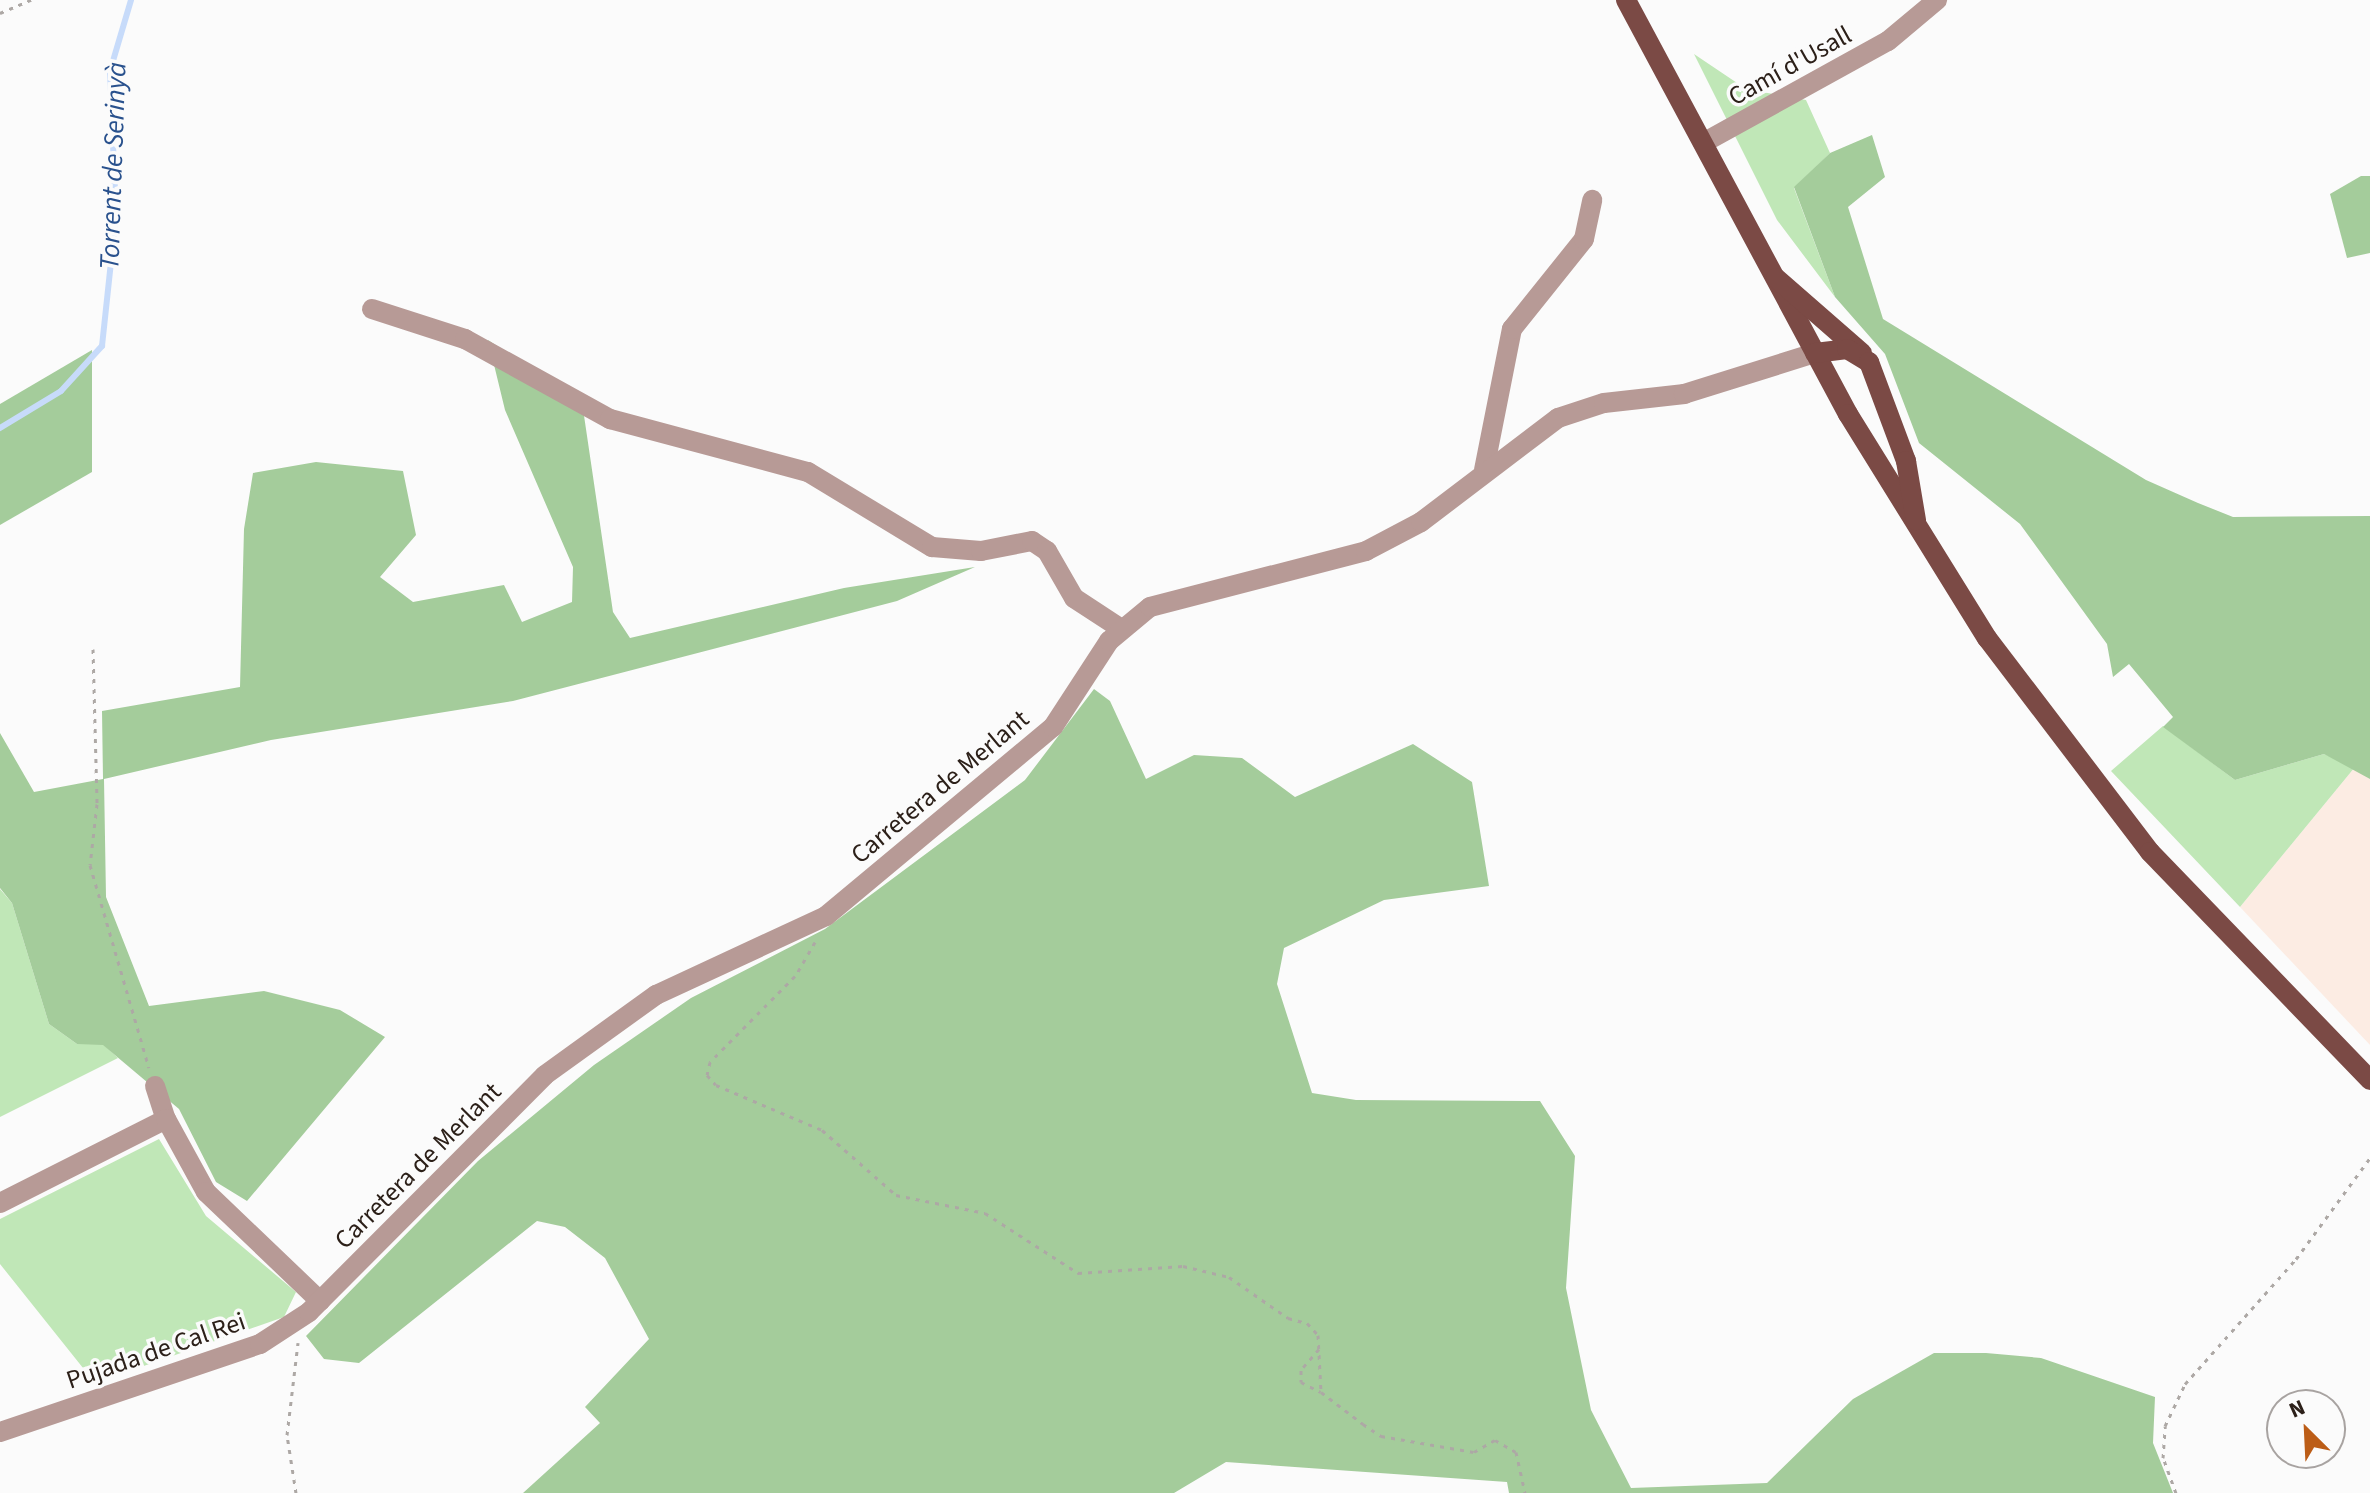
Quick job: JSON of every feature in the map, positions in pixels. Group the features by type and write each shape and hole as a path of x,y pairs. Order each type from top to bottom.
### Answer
{"main road":[{"path":"1626,0 1772,275 1917,532 2042,716 2150,852 2370,1080"},
{"path":"1772,275 1862,353 1906,461 1917,532"},
{"path":"1815,353 1862,353"}],"street":[{"name":"Camí d'Usall","path":"1703,143 1888,41 1937,0"},
{"path":"1484,470 1512,329 1584,239 1592,200"},
{"path":"372,309 465,339 610,419 808,472 932,547 981,551 1032,541 1047,551 1074,598 1120,628"},
{"name":"Carretera de Merlant","path":"320,1301 545,1075 656,995 817,920 1053,727 1120,628 1150,607 1366,551 1421,522 1484,470 1558,418 1604,403 1684,394 1815,353"},
{"path":"155,1086 166,1119 206,1192 320,1301"},
{"path":"0,1203 166,1119"},
{"name":"Pujada de Cal Rei","path":"0,1432 260,1344 304,1316 320,1301"}],"path":[{"path":"0,13 31,0"},
{"path":"93,649 97,804 90,865 155,1086"},
{"path":"817,920 814,947 795,976 710,1062 707,1075 716,1085 822,1130 896,1195 985,1213 1078,1273 1183,1266 1229,1277 1288,1318 1307,1323 1320,1348 1321,1392"},
{"path":"2176,1493 2163,1458 2165,1426 2185,1384 2296,1259 2370,1158"},
{"path":"296,1493 287,1421 304,1316"},
{"path":"1320,1348 1301,1370 1301,1382 1321,1392 1381,1436 1474,1452 1495,1440 1516,1452 1525,1493"}],"shaded area":[{"path":"2355,767 2370,779 2370,1045 2240,907"}],"green space":[{"path":"1694,54 1746,89 1806,100 1830,153 1794,188 1835,297 1777,220"},
{"path":"1872,135 1885,177 1848,207 1883,319 2146,480 2198,503 2233,517 2370,516 2370,779 2324,754 2235,780 2163,727 2173,717 2129,664 2113,677 2107,644 2020,524 1919,443 1885,354 1835,297 1794,187 1830,153"},
{"path":"2361,176 2370,176 2370,253 2347,258 2330,194"},
{"path":"488,340 582,402 613,612 630,638 844,588 975,567 897,601 513,701 271,740 104,779 106,897 149,1006 264,991 340,1010 385,1037 247,1201 216,1182 179,1109 103,1045 77,1044 49,1024 12,903 0,888 0,733 34,792 103,779 102,711 240,687 244,529 253,473 316,462 403,471 416,535 380,577 413,602 504,585 522,622 572,602 573,567 505,410"},
{"path":"92,350 92,472 0,525 0,404"},
{"path":"1094,689 1110,701 1146,779 1194,755 1242,758 1295,797 1413,744 1472,782 1489,886 1384,900 1284,948 1277,984 1312,1093 1356,1100 1540,1101 1575,1156 1566,1288 1591,1410 1631,1488 1767,1483 1853,1399 1934,1353 1986,1353 2041,1358 2155,1397 2153,1443 2173,1493 1509,1493 1507,1482 1226,1462 1174,1493 523,1493 600,1423 585,1407 649,1339 605,1258 565,1227 537,1221 359,1363 324,1359 306,1336 478,1161 594,1065 691,998 825,929 1025,780"},
{"path":"2163,726 2235,780 2324,754 2355,767 2240,907 2111,771"},
{"path":"0,889 12,903 49,1024 77,1044 103,1044 118,1058 0,1117"},
{"path":"159,1139 206,1216 296,1292 284,1317 95,1383 0,1264 0,1219"}],"waterway":[{"name":"Torrent de Serinyà","path":"0,428 61,391 102,346 116,215 110,71 131,0"}]}
